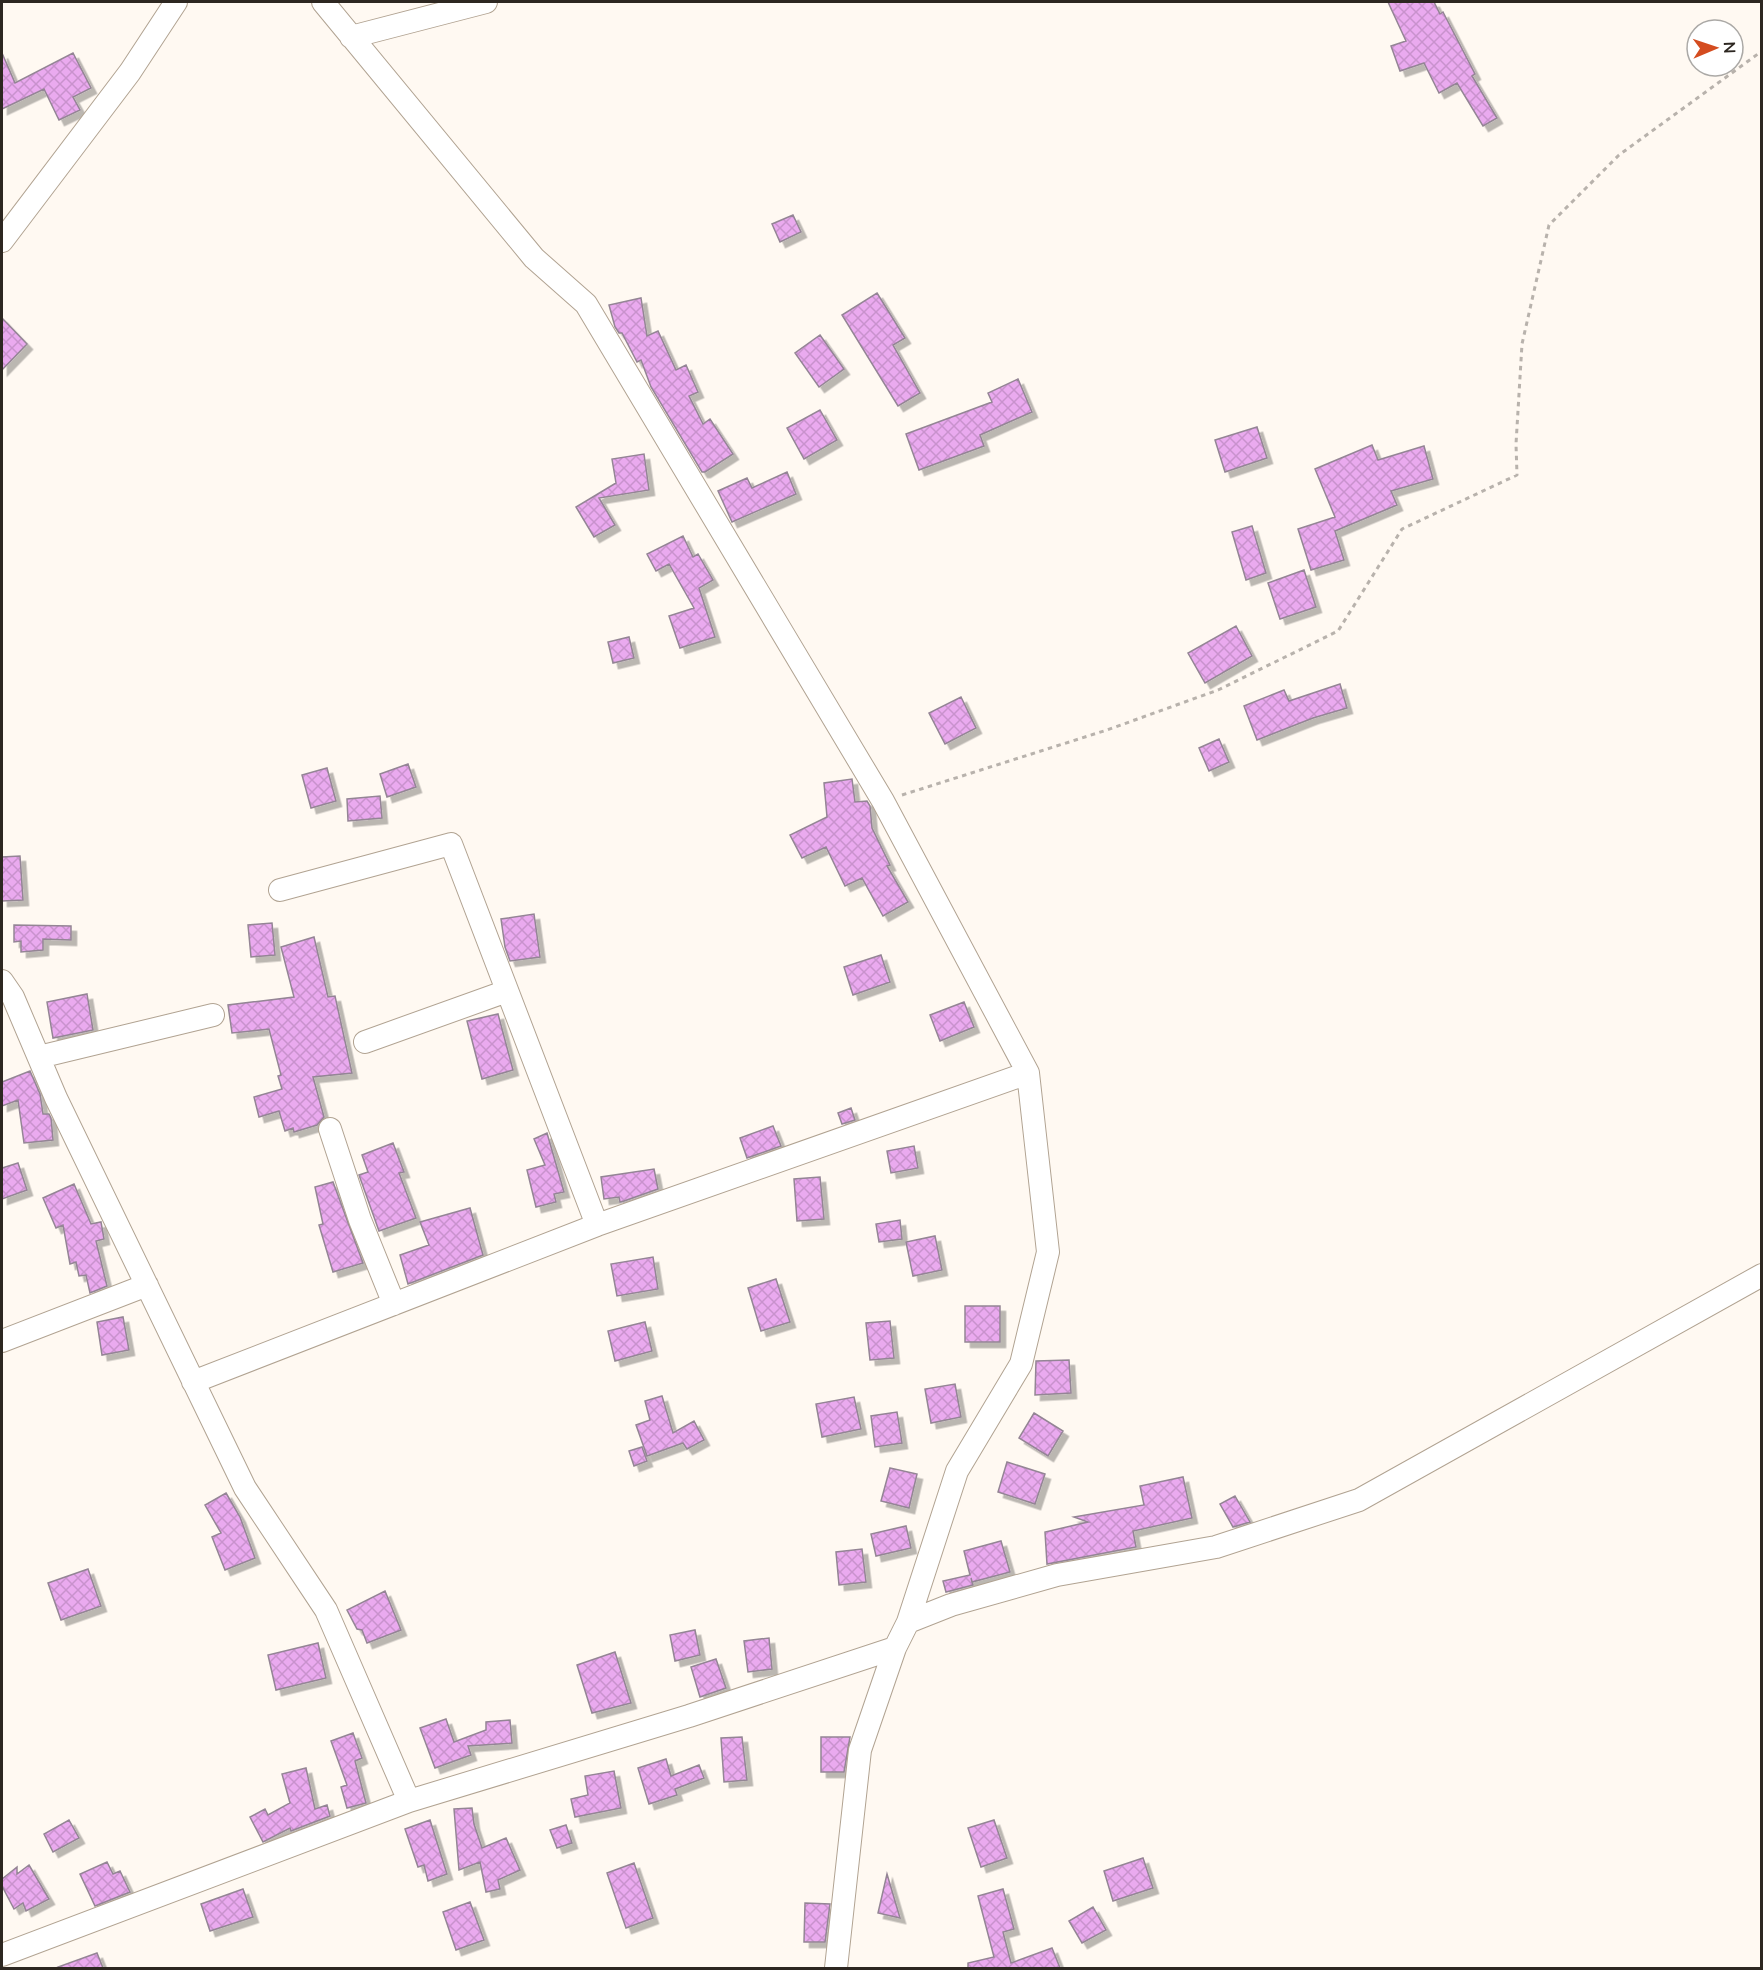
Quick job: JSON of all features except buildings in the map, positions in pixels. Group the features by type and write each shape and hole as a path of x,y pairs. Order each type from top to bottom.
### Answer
{"street":[{"path":"2,241 130,72 176,2"},
{"path":"323,2 534,258 586,304 883,801 1028,1073 1048,1252 1021,1364 957,1471 908,1622 895,1648 860,1750 836,1968"},
{"path":"351,37 486,2"},
{"path":"280,890 451,844 597,1225"},
{"path":"2,981 13,997 39,1057 245,1488 326,1610 409,1801"},
{"path":"365,1042 507,991"},
{"path":"39,1057 213,1015"},
{"path":"193,1382 597,1225 1028,1073"},
{"path":"330,1129 360,1220 394,1304"},
{"path":"908,1622 951,1605 1057,1575 1216,1547 1359,1500 1761,1275"},
{"path":"2,1341 147,1285"},
{"path":"2,1955 409,1801 689,1716 895,1648"}],"path":[{"path":"883,801 1107,730 1218,690 1338,631 1402,529 1517,475 1522,344 1549,225 1619,155 1761,51"}]}
